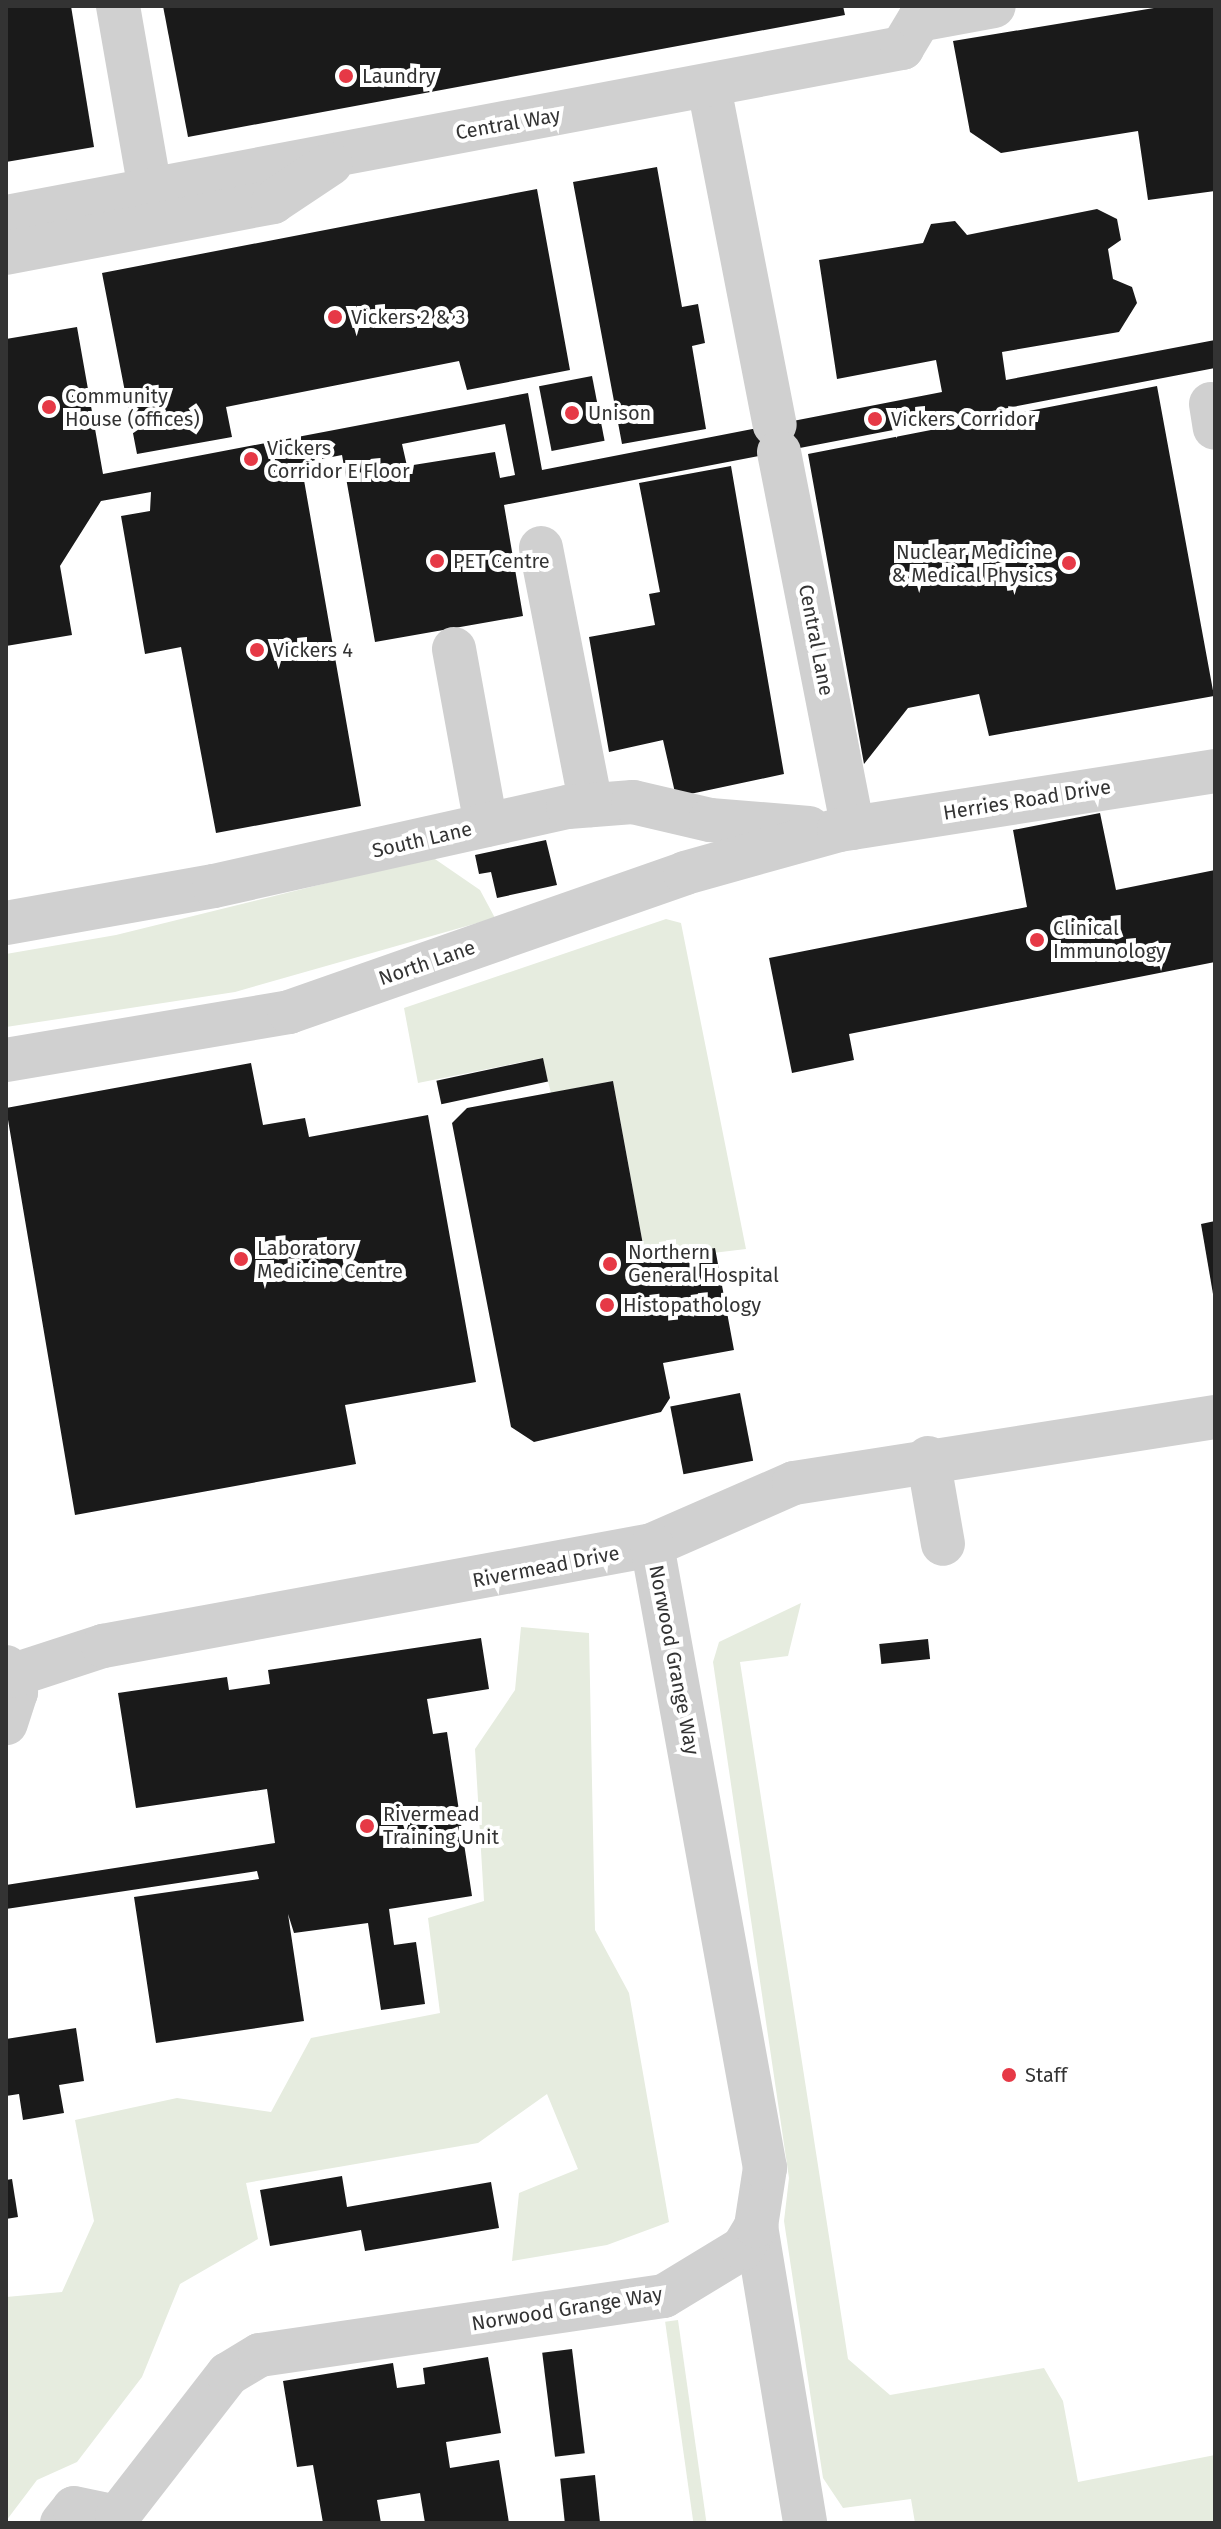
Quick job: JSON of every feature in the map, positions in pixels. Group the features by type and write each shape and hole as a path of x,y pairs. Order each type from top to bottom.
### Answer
{"lane":[{"path":"118,6 150,190"},
{"name":"Central Way","path":"6,217 709,87 902,48 917,13 994,6"},
{"name":"Central Lane","path":"709,87 777,438 846,829"},
{"path":"6,253 273,202 346,154"},
{"path":"541,548 591,805"},
{"path":"454,649 486,825"},
{"name":"Herries Road Drive","path":"846,829 1215,771"},
{"name":"South Lane","path":"6,923 214,886 486,825 591,805 633,802 710,820 846,829"},
{"name":"North Lane","path":"6,1060 289,1012 685,873 846,829"},
{"name":"Rivermead Drive","path":"9,1672 103,1646 652,1545 794,1483 928,1458 1215,1417"},
{"path":"928,1458 943,1544"},
{"name":"Norwood Grange Way","path":"68,2515 117,2517 228,2374 260,2355 664,2296 743,2248 756,2226 765,2168 652,1545"},
{"path":"6,1723 16,1692 9,1672"},
{"path":"756,2226 805,2523"}],"shaded area":[{"path":"432,857 480,890 495,918 235,992 6,1027 6,954 116,935"},
{"path":"666,919 681,923 746,1249 646,1261 613,1081 551,1093 542,1058 418,1083 404,1008"},
{"path":"801,1603 788,1656 740,1662 848,2359 890,2395 1044,2368 1063,2401 1078,2482 1215,2455 1215,2523 915,2523 911,2499 843,2508 823,2478 784,2221 789,2178 713,1662 719,1642"},
{"path":"521,1627 589,1633 595,1930 629,1993 669,2222 607,2245 512,2261 519,2193 578,2169 547,2094 478,2143 246,2183 258,2239 180,2284 142,2377 77,2462 37,2480 6,2521 6,2297 62,2292 94,2221 75,2120 177,2098 271,2112 311,2038 440,2013 428,1918 484,1901 475,1749 515,1690"},
{"path":"678,2320 707,2523 693,2523 665,2322"}],"building":[{"path":"6,6 71,6 94,147 6,162"},
{"name":"Laundry","path":"163,6 843,6 845,15 188,137"},
{"path":"1166,6 1215,6 1215,191 1148,200 1138,131 1001,153 970,132 953,41"},
{"path":"657,167 682,307 698,304 705,343 692,346 706,429 622,444 573,182"},
{"name":"Vickers 2 & 3","path":"537,189 570,370 467,390 459,361 226,407 232,437 137,454 102,273"},
{"path":"1097,209 1117,219 1121,240 1108,249 1113,279 1132,287 1137,303 1119,332 1002,352 1006,380 1215,340 1215,368 504,505 523,616 375,642 342,455 301,463 361,806 216,833 181,647 145,654 121,516 150,511 151,492 101,501 60,566 72,635 6,646 6,339 77,327 103,474 528,393 542,470 942,392 936,360 837,379 819,260 923,243 931,224 955,221 967,235","holes":["505,424 515,475 500,478 495,452 407,466 402,444"]},
{"name":"Unison","path":"592,376 605,441 552,451 539,386"},
{"name":"Nuclear Medicine & Medical Physics","path":"1157,386 1214,696 989,736 979,694 908,708 864,764 808,454"},
{"path":"731,466 784,774 676,797 663,740 609,752 589,637 655,625 649,594 660,592 639,483"},
{"name":"Clinical Immunology","path":"1100,813 1116,890 1215,870 1215,962 849,1034 854,1060 792,1073 769,958 1027,907 1013,830"},
{"path":"546,840 557,885 497,898 491,872 479,874 475,855"},
{"path":"543,1058 548,1081 441,1104 436,1081"},
{"name":"Laboratory Medicine Centre","path":"251,1063 263,1125 305,1118 309,1137 428,1115 476,1382 345,1405 356,1464 75,1515 6,1108"},
{"name":"Histopathology","path":"613,1081 646,1261 715,1248 734,1350 663,1363 670,1398 661,1412 534,1442 511,1427 452,1123 467,1108"},
{"path":"1215,1221 1215,1294 1213,1294 1201,1224"},
{"path":"740,1393 753,1461 683,1474 670,1407"},
{"name":"Rivermead Training Unit","path":"481,1638 489,1689 427,1699 433,1734 447,1732 472,1896 389,1909 394,1945 416,1942 425,2004 381,2010 368,1923 294,1933 288,1914 304,2021 156,2043 134,1897 259,1879 257,1871 6,1909 6,1885 275,1843 267,1789 136,1808 118,1693 227,1677 229,1690 270,1684 268,1670"},
{"path":"928,1639 930,1659 881,1664 879,1644"},
{"path":"76,2028 84,2081 59,2085 64,2113 23,2120 19,2094 6,2096 6,2039"},
{"path":"342,2176 347,2207 491,2182 499,2228 365,2251 361,2230 270,2246 260,2190"},
{"path":"12,2179 18,2217 6,2219 6,2180"},
{"path":"572,2349 585,2453 555,2457 542,2353"},
{"path":"488,2357 501,2433 446,2442 450,2468 499,2460 509,2523 425,2523 420,2493 377,2500 381,2523 323,2523 313,2465 297,2467 283,2381 393,2363 397,2388 425,2384 423,2368"},
{"path":"595,2475 600,2523 565,2523 560,2479"}],"place":[{"name":"Laundry","path":"346,76"},
{"name":"Vickers 2 & 3","path":"335,317"},
{"name":"Community House (offices)","path":"49,407"},
{"name":"Unison","path":"572,413"},
{"name":"Vickers Corridor","path":"875,419"},
{"name":"Vickers Corridor E Floor","path":"251,459"},
{"name":"PET Centre","path":"437,561"},
{"name":"Nuclear Medicine & Medical Physics","path":"1069,563"},
{"name":"Vickers 4","path":"257,650"},
{"name":"Clinical Immunology","path":"1037,940"},
{"name":"Laboratory Medicine Centre","path":"241,1259"},
{"name":"Northern General Hospital","path":"610,1264"},
{"name":"Histopathology","path":"607,1305"},
{"name":"Rivermead Training Unit","path":"367,1826"},
{"name":"Staff","path":"1009,2075"}]}
